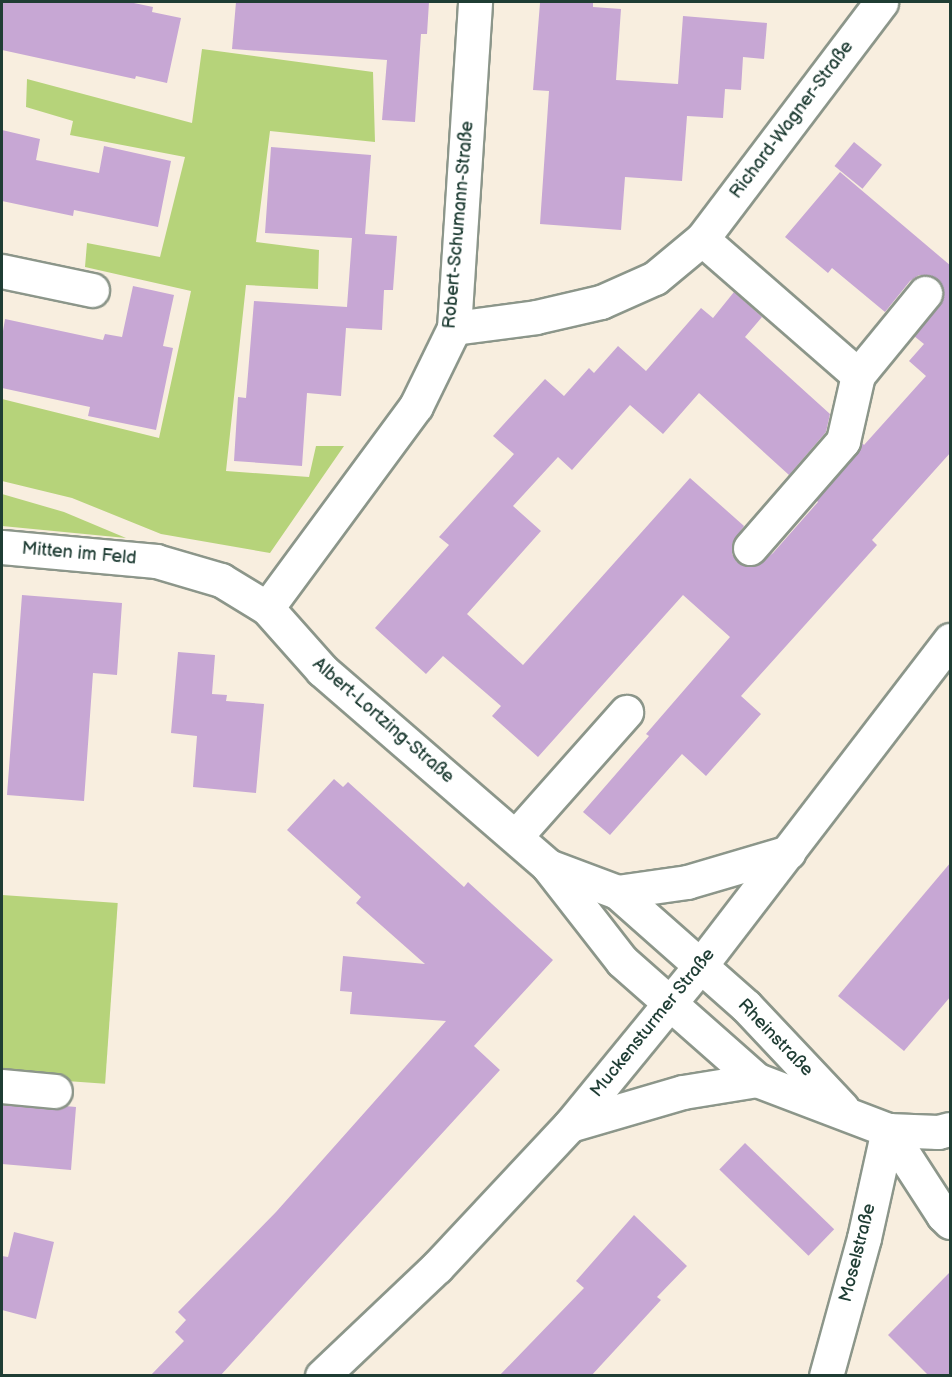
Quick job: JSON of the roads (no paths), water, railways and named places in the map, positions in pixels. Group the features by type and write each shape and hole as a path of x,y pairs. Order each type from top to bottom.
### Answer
{"street":[{"name":"Robert-Schumann-Straße","path":"267,608 416,406 454,328 475,2"},
{"name":"Richard-Wagner-Straße","path":"454,328 536,317 601,302 655,278 702,239 881,2"},
{"path":"702,239 858,375"},
{"path":"2,272 92,290"},
{"path":"750,548 843,441 858,375 925,293"},
{"name":"Mitten im Feld","path":"2,547 156,561"},
{"name":"Albert-Lortzing-Straße","path":"156,561 221,580 267,608 321,670 548,866 622,962 671,1003"},
{"name":"Muckensturmer Straße","path":"322,1376 437,1268 570,1125 671,1003 951,640"},
{"path":"516,836 626,712"},
{"path":"616,892 687,882 789,852"},
{"name":"Albert-Lortzing-Straße","path":"548,866 616,892 700,966"},
{"name":"Rheinstraße","path":"700,966 746,1006 847,1114"},
{"name":"Rheinstraße","path":"671,1003 758,1080 888,1130 938,1132 951,1129"},
{"path":"570,1125 683,1092 758,1080"},
{"path":"2,1086 55,1091"},
{"path":"888,1130 943,1215 951,1222"},
{"name":"Moselstraße","path":"831,1373 888,1130"}]}
